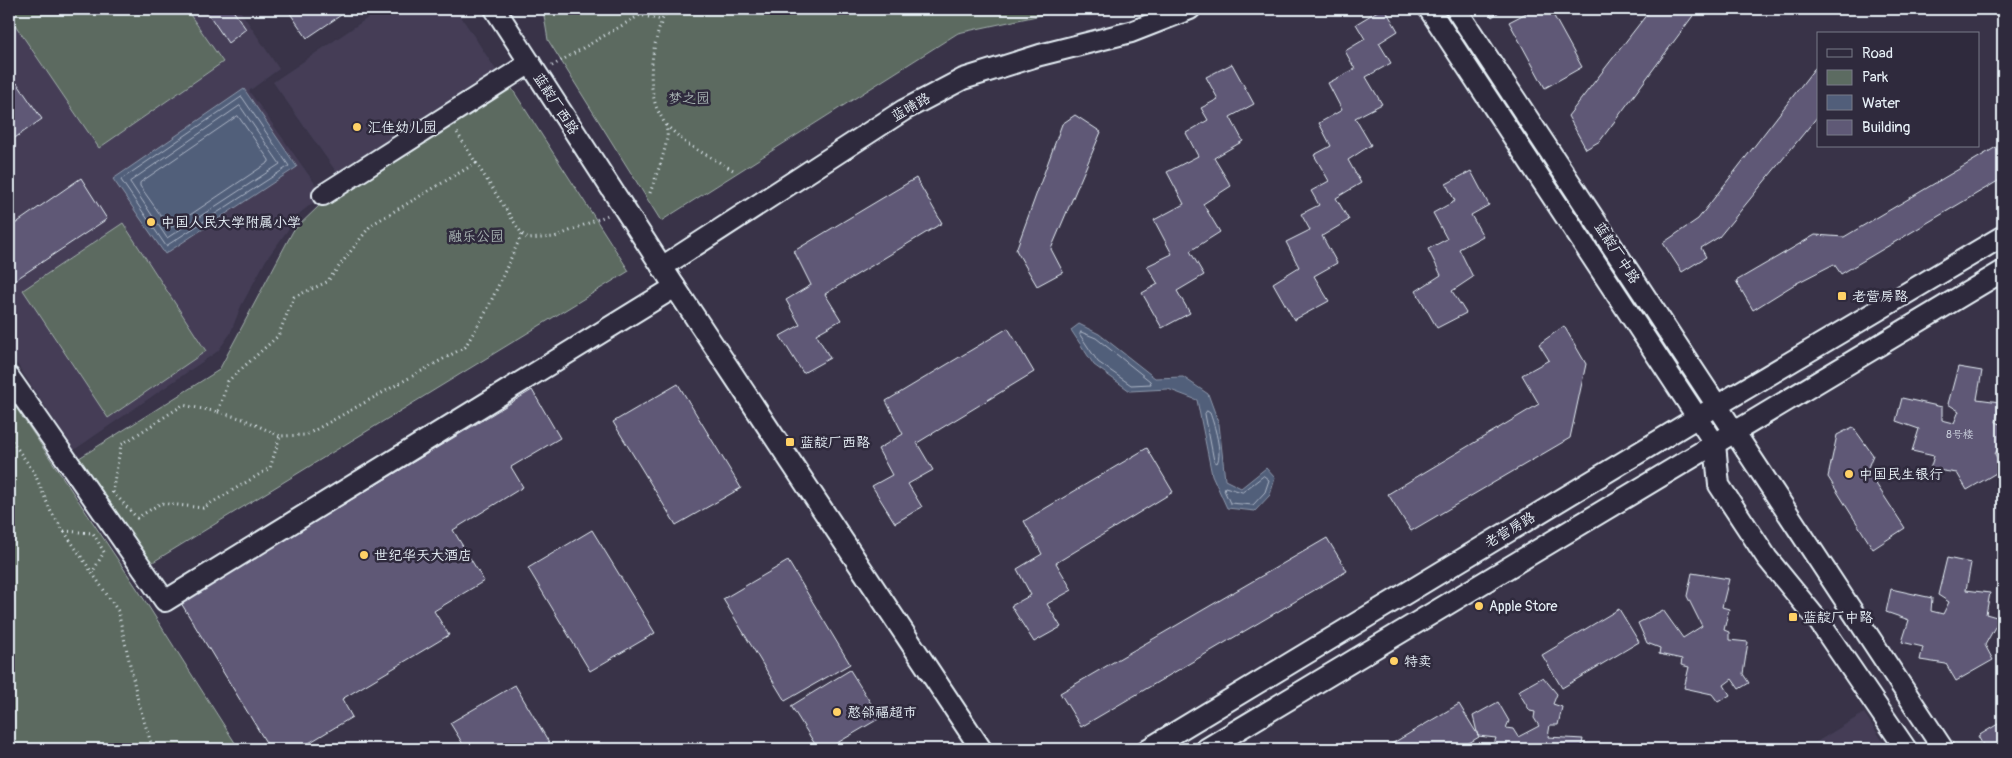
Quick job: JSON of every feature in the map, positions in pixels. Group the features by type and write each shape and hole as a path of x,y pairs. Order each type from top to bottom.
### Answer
{"street":[{"name":"蓝靛厂西路","path":"494,9 624,210 981,749"},
{"name":"蓝晴路","path":"662,267 904,110 963,79 1040,54 1131,32 1190,9"},
{"name":"蓝靛厂中路","path":"1429,9 1715,444 1719,485 1766,558 1820,623 1906,749"},
{"name":"蓝靛厂中路","path":"1456,9 1943,749"},
{"path":"323,195 534,69"},
{"name":"老营房路","path":"1148,749 1698,417 2003,236"},
{"path":"1206,749 2003,271"},
{"path":"9,377 105,498 165,601 675,287"}],"path":[{"path":"668,9 662,20 653,47 651,73 655,103 666,125 687,144 733,170"},
{"path":"1091,9 1095,11 1102,9"},
{"path":"534,69 640,15 662,20"},
{"path":"452,124 522,234 528,239 555,237 624,210"},
{"path":"650,193 667,137 666,125"},
{"path":"218,412 228,381 278,336 294,297 326,282 371,225 476,163"},
{"path":"280,436 270,468 203,508 161,503 137,518 105,498 121,445 183,405 244,419 280,436 306,435 465,347 487,310 522,234"},
{"path":"9,437 34,472 51,512 118,611 139,705 153,749"},
{"path":"64,531 93,533 104,552 92,572"}],"shaded area":[{"name":"中国人民大学附属小学","path":"9,9 239,9 279,69 249,91 323,195 300,213 266,260 241,306 230,334 218,351 74,450 9,352"},
{"name":"汇佳幼儿园","path":"381,9 456,9 498,73 337,173 273,82"},
{"path":"1864,713 1888,749 1805,749"}],"green space":[{"path":"9,9 186,9 223,62 99,148 9,16"},
{"name":"梦之园","path":"1069,9 958,33 661,221 548,40 543,10"},
{"name":"融乐公园","path":"509,84 629,271 148,565 76,460 219,370 293,231 320,205"},
{"path":"123,223 206,351 108,418 23,290"},
{"path":"9,397 140,593 239,749 9,749"}],"water":[{"path":"244,89 297,167 165,254 113,179"},
{"path":"1079,324 1099,334 1155,378 1183,377 1208,394 1219,424 1225,480 1241,488 1266,468 1275,478 1270,495 1255,511 1227,508 1212,475 1197,400 1168,389 1130,391 1094,365 1071,330"}],"building":[{"path":"205,9 232,9 246,29 228,43"},
{"path":"287,9 350,9 307,38"},
{"path":"1381,9 1385,9 1398,31 1379,43 1391,63 1366,77 1382,104 1355,118 1371,145 1348,160 1361,183 1336,198 1349,220 1322,236 1337,263 1314,276 1329,301 1294,320 1273,283 1299,267 1286,242 1310,230 1301,214 1319,205 1311,191 1329,181 1314,155 1331,146 1319,123 1342,110 1328,83 1355,69 1345,51 1365,39 1356,24"},
{"path":"1487,9 1503,9 1492,17"},
{"path":"1534,9 1550,9 1582,67 1545,88 1509,22"},
{"path":"1651,9 1698,9 1600,141 1586,149 1568,116"},
{"path":"1232,64 1254,104 1230,117 1243,141 1214,158 1231,186 1203,204 1220,232 1190,251 1204,275 1177,291 1190,313 1162,328 1142,293 1158,284 1147,266 1172,254 1154,220 1184,204 1167,172 1198,156 1186,133 1208,120 1201,108 1218,99 1206,77"},
{"path":"1817,67 1817,117 1719,237 1701,248 1706,257 1682,272 1663,243 1698,219"},
{"path":"17,83 42,119 9,142 9,88"},
{"path":"1075,115 1101,132 1051,249 1063,272 1037,286 1016,250 1062,124"},
{"path":"2003,143 2003,178 1841,274 1834,264 1795,284 1753,310 1736,281 1815,235 1844,237"},
{"path":"1471,171 1489,205 1471,215 1483,236 1459,249 1473,277 1452,291 1466,313 1437,328 1416,291 1441,275 1428,249 1447,239 1433,213 1455,201 1446,184"},
{"path":"81,178 107,219 9,284 9,228"},
{"path":"916,178 942,223 825,294 841,320 816,334 830,358 803,373 780,336 800,325 786,300 811,285 794,251"},
{"path":"1564,326 1586,364 1570,438 1411,531 1388,494 1539,404 1522,375 1549,360 1539,344"},
{"path":"1008,328 1034,372 917,443 933,470 908,484 922,507 895,523 872,486 892,475 878,449 903,434 886,401"},
{"path":"1958,367 1982,371 1977,399 2000,402 1996,422 2003,425 2003,439 1995,454 2003,469 1967,490 1957,473 1930,469 1934,456 1912,451 1919,429 1896,421 1902,398 1942,407 1942,420 1954,423 1959,411 1948,404"},
{"path":"678,384 741,488 676,525 613,422"},
{"name":"世纪华天大酒店","path":"532,390 560,438 511,467 523,487 453,530 484,581 434,611 449,635 342,699 352,717 299,749 270,749 181,603"},
{"path":"1853,427 1873,455 1867,470 1905,528 1873,549 1828,477 1837,435"},
{"path":"1147,448 1173,492 1056,563 1072,590 1047,604 1061,627 1034,642 1011,606 1031,595 1017,569 1042,554 1024,521"},
{"path":"592,530 655,633 590,671 528,568"},
{"path":"1327,538 1347,571 1081,727 1060,693"},
{"path":"1947,558 1971,563 1966,590 1990,593 1986,614 2000,618 1985,645 1993,660 1956,681 1946,664 1920,660 1923,647 1902,642 1909,620 1886,612 1891,589 1932,598 1931,611 1943,614 1949,602 1938,595"},
{"path":"788,561 850,664 785,701 723,599"},
{"path":"1692,573 1729,579 1722,607 1729,609 1724,630 1729,632 1729,640 1748,642 1743,674 1749,683 1739,689 1732,679 1724,685 1730,695 1718,702 1712,694 1684,688 1689,667 1681,665 1682,659 1659,654 1660,648 1647,643 1638,623 1663,610 1683,638 1702,626 1687,596"},
{"path":"1619,609 1639,642 1562,688 1542,655"},
{"path":"850,670 880,718 827,749 818,749 791,706"},
{"path":"1543,677 1557,694 1553,704 1562,707 1558,725 1550,725 1548,737 1583,739 1581,749 1525,749 1513,746 1512,749 1501,749 1493,747 1496,738 1478,736 1473,716 1498,702 1509,721 1506,728 1513,729 1518,737 1539,726 1534,718 1535,712 1530,711 1518,691"},
{"path":"515,685 553,749 466,749 450,723"},
{"path":"1459,704 1479,737 1459,749 1383,749"},
{"path":"2003,721 2003,749 1985,749 1978,736"}],"place":[{"name":"汇佳幼儿园","path":"357,127"},
{"name":"中国人民大学附属小学","path":"151,222"},
{"name":"老营房路","path":"1842,296"},
{"name":"蓝靛厂西路","path":"790,442"},
{"name":"中国民生银行","path":"1849,474"},
{"name":"世纪华天大酒店","path":"364,555"},
{"name":"Apple Store","path":"1479,606"},
{"name":"蓝靛厂中路","path":"1793,617"},
{"name":"特卖","path":"1394,661"},
{"name":"憨邻福超市","path":"837,712"}]}
